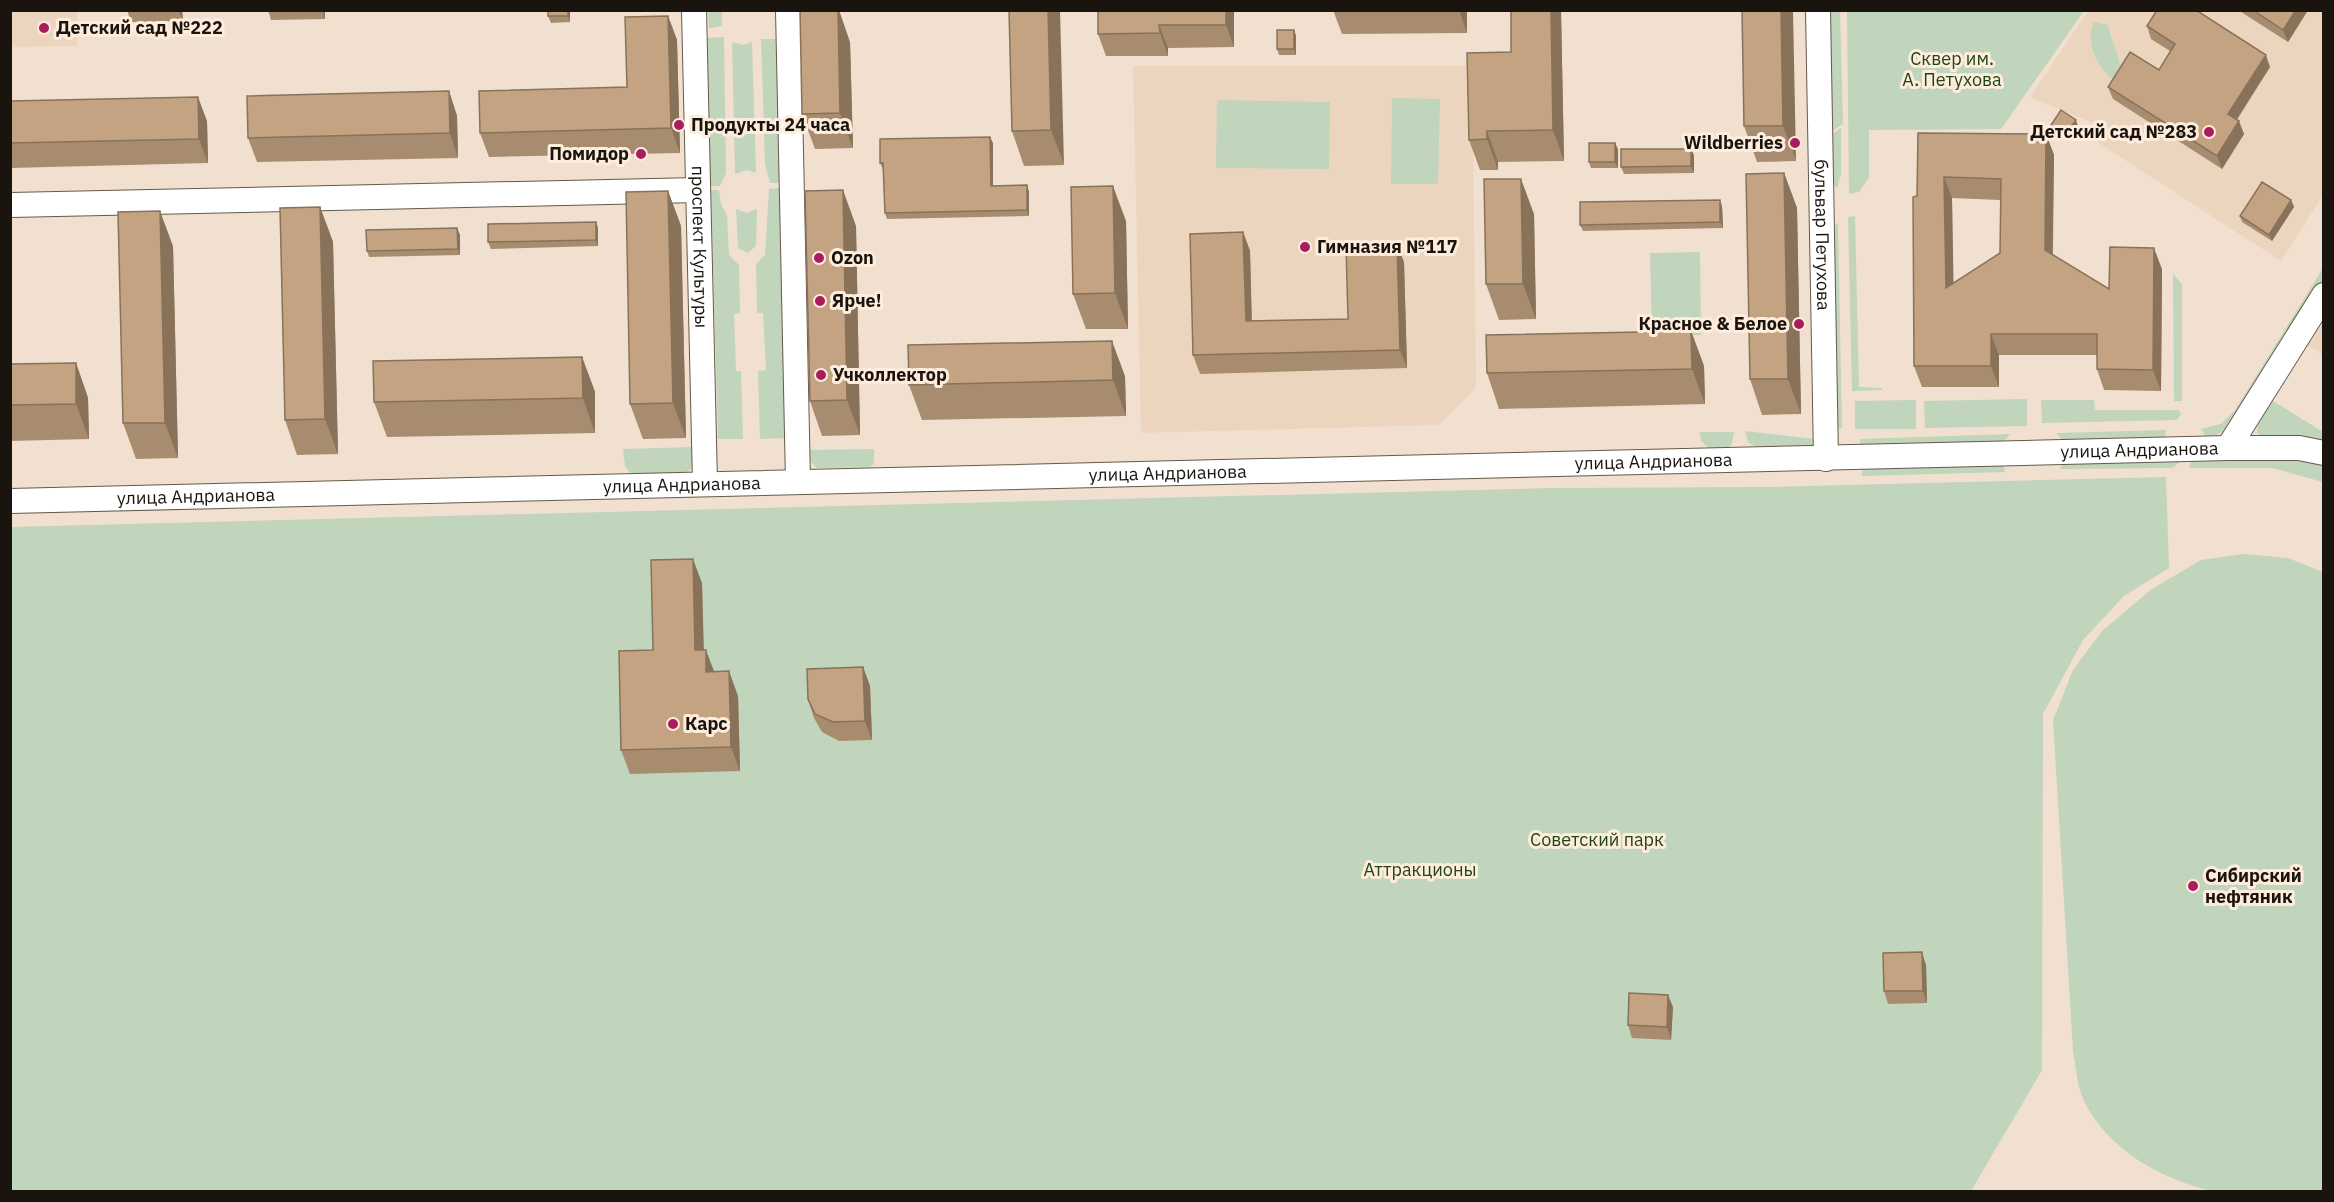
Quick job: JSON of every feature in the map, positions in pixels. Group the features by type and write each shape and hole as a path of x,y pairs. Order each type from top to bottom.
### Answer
{"street":[{"name":"проспект Культуры","path":"694,10 705,483"},
{"path":"788,10 798,481"},
{"name":"бульвар Петухова","path":"1818,10 1826,459"},
{"path":"10,205 698,190"},
{"path":"2228,448 2324,295"},
{"name":"улица Андрианова","path":"10,501 2228,448 2299,448 2324,453"}],"shaded area":[{"name":"Детский сад №222","path":"10,11 77,11 77,46 11,47"},
{"name":"Детский сад №283","path":"2088,11 2323,11 2323,195 2281,261 2091,138 2097,125 2030,97"},
{"name":"Гимназия №117","path":"1133,66 1472,66 1476,388 1439,425 1141,433"},
{"path":"2323,321 2323,355 2308,345"}],"green space":[{"name":"Сквер им. А. Петухова","path":"1847,10 2084,11 2001,129 1869,130 1869,178 1859,192 1849,194"},
{"path":"708,11 722,11 722,26 709,28"},
{"path":"1825,11 1840,11 1843,124 1830,132"},
{"path":"2094,22 2108,25 2119,60 2119,84 2105,72 2095,57 2091,40"},
{"path":"724,37 726,173 720,186 711,186 706,38"},
{"path":"761,39 778,39 780,183 770,183 765,164"},
{"path":"732,42 743,45 752,42 756,173 747,170 735,174"},
{"path":"1392,98 1440,99 1438,184 1391,184"},
{"path":"1217,100 1330,102 1329,169 1216,168"},
{"path":"1841,128 1841,174 1837,188 1830,181 1829,136"},
{"path":"780,188 786,438 760,439 758,371 766,370 763,313 757,313 756,264 765,255 769,189"},
{"path":"711,190 719,190 721,204 727,216 729,255 739,265 740,313 734,314 736,371 741,371 743,439 718,439"},
{"path":"736,209 747,213 757,209 756,246 748,253 738,248"},
{"path":"1855,216 1859,387 1882,388 1882,390 1852,391 1848,217"},
{"path":"1838,222 1842,428 1834,429 1833,228"},
{"path":"1700,252 1701,335 1652,336 1650,253"},
{"path":"2323,268 2323,280 2240,412 2221,432 2205,436 2201,429 2221,424 2235,410"},
{"path":"2173,274 2182,284 2182,401 2174,401"},
{"path":"2027,399 2027,426 1925,428 1924,401"},
{"path":"1916,400 1916,429 1855,429 1855,401"},
{"path":"2041,400 2094,400 2095,410 2179,410 2181,414 2177,420 2042,423"},
{"path":"2273,401 2323,432 2323,442 2261,436 2257,433 2258,421"},
{"path":"2166,430 2165,439 2064,442 2056,433"},
{"path":"1745,431 1816,439 1812,447 1759,449 1748,442"},
{"path":"1700,432 1734,432 1732,444 1726,450 1711,450 1701,441"},
{"path":"2010,434 2003,443 1860,448 1860,439"},
{"path":"695,447 693,467 687,472 635,475 625,466 623,449"},
{"path":"874,449 874,464 869,467 817,468 811,462 810,450"},
{"path":"2184,458 2173,468 2059,469 2064,463"},
{"path":"2192,459 2278,459 2323,464 2323,482 2273,468 2189,468"},
{"path":"1998,462 2003,465 2005,472 1862,476 1862,467"},
{"name":"Советский парк","path":"2166,477 2169,568 2124,596 2083,640 2043,714 2042,1070 1971,1191 11,1192 10,527 1554,488 1765,487"},
{"name":"Сибирский нефтяник","path":"2244,554 2288,558 2323,572 2323,1191 2212,1191 2174,1179 2155,1170 2122,1148 2094,1118 2084,1101 2078,1083 2073,1051 2053,720 2073,670 2102,631 2152,589 2201,560"}],"building":[{"path":"548,10 568,10 568,16 548,16"},
{"path":"800,10 838,10 840,113 802,114"},
{"path":"1009,10 1048,10 1051,130 1012,131"},
{"path":"1098,10 1226,10 1226,25 1159,25 1160,33 1098,34"},
{"path":"1511,10 1551,10 1553,130 1487,131 1487,139 1469,140 1467,53 1511,52"},
{"path":"1742,10 1781,10 1783,126 1744,126"},
{"path":"2157,10 2196,10 2266,55 2228,114 2239,121 2217,156 2108,87 2130,52 2159,70 2175,44 2147,26"},
{"path":"2253,10 2296,10 2283,30"},
{"path":"668,16 671,128 480,133 479,91 627,87 625,17"},
{"path":"1277,30 1294,30 1294,49 1277,49"},
{"path":"449,91 450,133 248,138 247,96"},
{"path":"198,97 199,139 10,143 10,101"},
{"path":"2061,110 2076,120 2066,134 2051,125"},
{"path":"1918,133 2046,134 2045,250 2109,289 2110,247 2154,248 2153,370 2097,369 2097,334 1991,334 1991,366 1914,366 1913,197 1917,196","holes":["1944,177 2001,179 2000,253 1946,288"]},
{"path":"990,137 991,186 1027,185 1027,210 885,213 880,139"},
{"path":"1589,143 1615,143 1615,162 1589,162"},
{"path":"1621,149 1691,149 1691,166 1621,167"},
{"path":"1784,173 1788,379 1750,379 1746,174"},
{"path":"1484,179 1521,179 1523,284 1486,284"},
{"path":"2262,182 2291,200 2269,235 2240,216"},
{"path":"1113,186 1115,293 1073,294 1071,187"},
{"path":"843,190 847,400 810,401 805,191"},
{"path":"668,191 673,403 630,404 626,192"},
{"path":"1720,200 1720,222 1580,225 1580,202"},
{"path":"320,207 325,419 285,420 280,208"},
{"path":"160,211 165,423 123,423 118,212"},
{"path":"596,222 596,240 488,242 488,224"},
{"path":"457,228 458,249 367,251 366,230"},
{"path":"1243,232 1246,321 1348,319 1346,245 1397,243 1400,350 1193,355 1190,234"},
{"path":"1691,331 1692,369 1487,373 1486,335"},
{"path":"1112,341 1113,380 909,385 908,345"},
{"path":"582,357 583,398 374,402 373,361"},
{"path":"76,363 76,404 10,405 10,364"},
{"path":"693,559 695,650 706,650 706,672 729,671 731,747 621,750 619,651 653,650 651,560"},
{"path":"863,667 865,721 833,722 815,714 808,699 807,669"},
{"path":"1922,952 1923,991 1884,991 1883,953"},
{"path":"1629,993 1668,995 1667,1027 1628,1025"}],"place":[{"name":"Детский сад №222","path":"44,28"},
{"name":"Продукты 24 часа","path":"679,125"},
{"name":"Детский сад №283","path":"2209,132"},
{"name":"Wildberries","path":"1795,143"},
{"name":"Помидор","path":"641,154"},
{"name":"Гимназия №117","path":"1305,247"},
{"name":"Ozon","path":"819,258"},
{"name":"Ярче!","path":"820,301"},
{"name":"Красное & Белое","path":"1799,324"},
{"name":"Учколлектор","path":"821,375"},
{"name":"Карс","path":"673,724"},
{"name":"Сибирский нефтяник","path":"2193,886"}],"park label":[{"name":"Аттракционы","path":"1420,870"}]}
